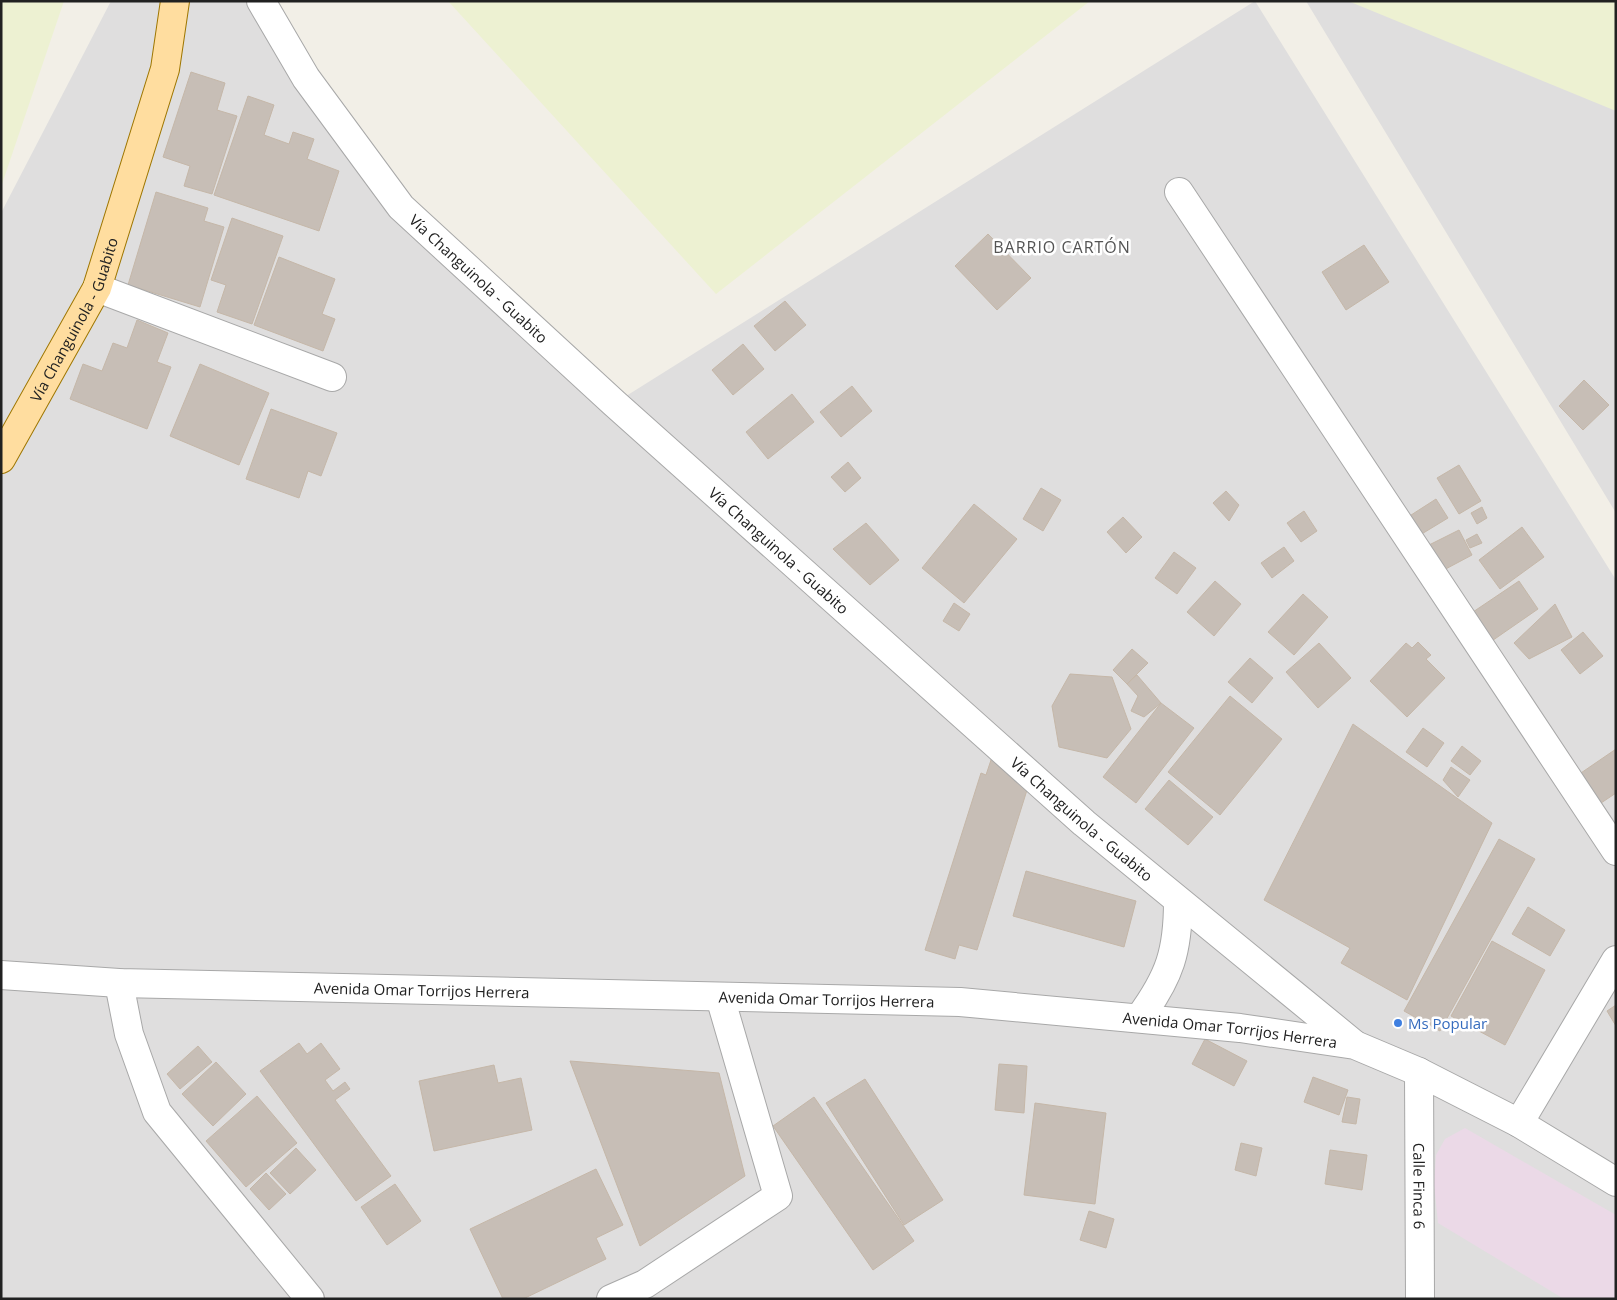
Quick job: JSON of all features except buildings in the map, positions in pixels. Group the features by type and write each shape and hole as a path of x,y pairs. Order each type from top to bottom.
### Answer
{"main road":[{"name":"Vía Changuinola - Guabito","path":"1,459 97,288 165,69 175,1"}],"street":[{"name":"Vía Changuinola - Guabito","path":"261,1 306,78 401,207 622,410 1070,810 1178,901 1355,1045"},
{"path":"1179,192 1616,851"},
{"path":"97,288 332,377"},
{"path":"1140,1017 1159,992 1171,963 1178,932 1178,901"},
{"path":"1519,1123 1616,960"},
{"name":"Avenida Omar Torrijos Herrera","path":"1,975 120,983 960,1002 1140,1017 1240,1028 1355,1045 1419,1072 1519,1123 1616,1182"},
{"path":"120,983 129,1034 157,1112 310,1299"},
{"path":"611,1299 645,1284 778,1196 720,997"},
{"name":"Calle Finca 6","path":"1419,1072 1420,1299"}],"shaded area":[{"path":"111,1 261,1 401,207 615,403 1255,1 1616,580 1616,1299 1,1299 1,213"},
{"path":"1306,1 1616,1 1616,513"},
{"path":"1465,1128 1616,1215 1616,1299 1564,1299 1438,1223 1434,1184 1436,1155 1445,1139"}],"green space":[{"path":"1,1 64,1 1,187"},
{"path":"448,1 1090,1 716,294"},
{"path":"1348,1 1616,1 1616,111"}],"place":[{"name":"Ms Popular","path":"1398,1023"}],"district":[{"name":"BARRIO CARTÓN","path":"1062,247"}]}
